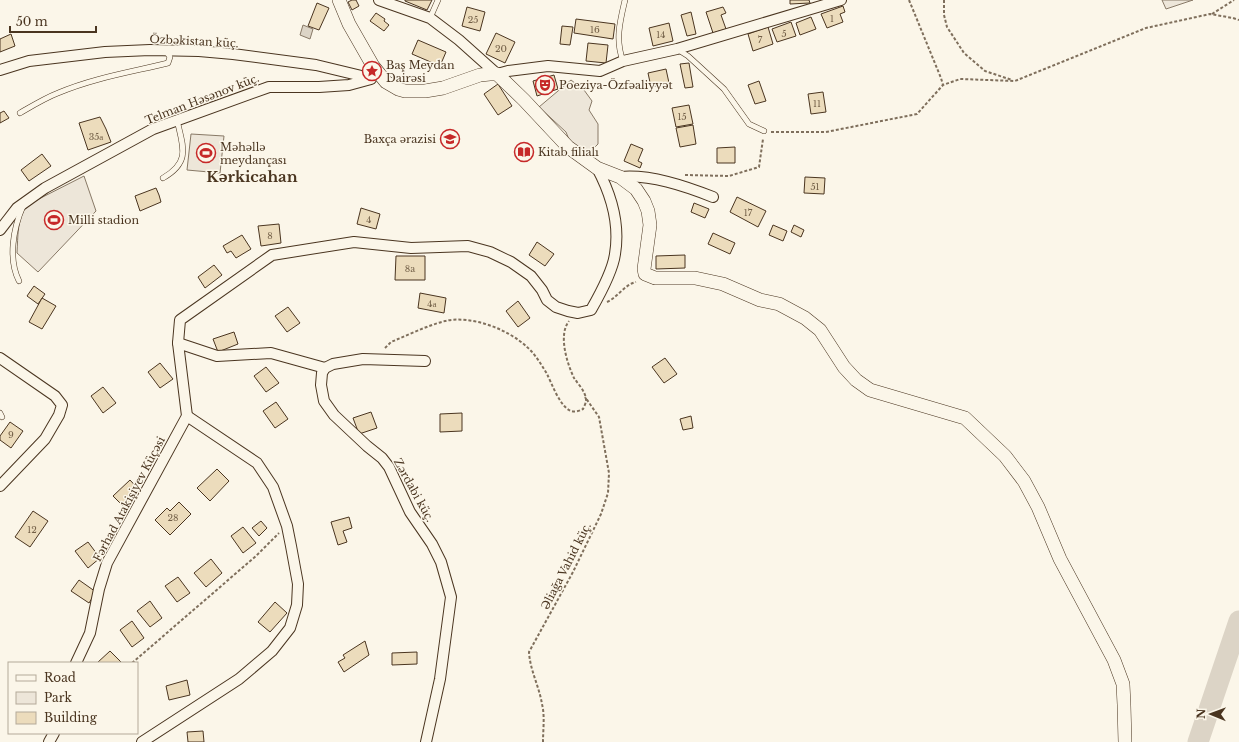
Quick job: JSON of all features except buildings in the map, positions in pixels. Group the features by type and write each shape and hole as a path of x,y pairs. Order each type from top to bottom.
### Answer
{"street":[{"path":"338,0 349,24 372,66 386,82 398,89 425,91 443,88 480,75 498,74 508,71 548,66 600,71 623,61 677,49 841,0"},
{"path":"379,0 430,18 459,40 498,74 568,147 596,168 620,177 636,189 644,201 648,211 650,225 644,269 645,274 655,278 695,278 723,284 760,300 779,304 805,318 820,330 844,367 856,380 870,390 965,418 1005,456 1024,481 1038,507 1060,559 1114,660 1123,684 1125,742"},
{"name":"Özbəkistan küç.","path":"0,70 29,61 66,56 105,52 165,50 226,54 323,67 386,82"},
{"name":"Telman Həsənov küç.","path":"0,230 17,208 45,188 153,129 269,87 319,87 349,85 371,79"},
{"path":"142,742 239,679 272,651 290,628 297,605 298,584 287,526 273,487 256,463 187,416 178,343 180,320 272,255 354,242 411,248 468,246 490,252 511,262 531,276 542,290 547,300 556,307 578,313 591,310 605,282 615,255 617,237 614,211 606,186 596,168"},
{"path":"620,177 633,176 678,185 713,197"},
{"path":"178,343 217,356 271,353 325,368 333,364 363,359 425,361"},
{"path":"0,358 55,396 62,406 59,415 45,439 0,486"},
{"name":"Zərdabi küç.","path":"325,368 322,373 321,385 324,401 334,415 382,458 389,467 410,512 432,544 441,562 451,597 440,679 426,742"},
{"name":"Fərhad Atakişiyev Küçəsi","path":"76,662 90,633 99,589 107,563 187,416"}],"lane":[{"path":"430,18 438,0"},
{"path":"623,61 619,50 618,29 625,0"},
{"path":"677,49 688,56 724,89 749,124 764,131"},
{"path":"20,113 51,96 78,85 168,63 170,57 165,50"},
{"path":"163,178 173,172 181,160 184,150 177,120"},
{"path":"19,281 14,272 13,255 19,215 24,204"}],"path":[{"path":"909,0 943,85"},
{"path":"944,0 944,15 947,27 964,53 985,71 1015,81"},
{"path":"681,176 729,176 759,167 764,131 826,132 917,114 943,85 960,79 1015,81 1146,28 1210,14 1234,0"},
{"path":"1210,14 1239,20"},
{"path":"591,310 613,299 633,283 655,278"},
{"name":"Əliağa Vahid küç.","path":"543,742 543,706 537,683 529,663 529,652 573,572 601,514 608,493 609,473 599,417 584,397 565,355 564,340 566,325 578,313"},
{"path":"374,359 391,342 445,321 470,321 502,330 515,337 527,347 539,360 554,389 563,404 569,410 577,412 583,409 586,400 584,397"},
{"path":"133,662 256,556 287,526"}],"green space":[{"path":"1162,0 1193,0 1166,9"},
{"path":"571,80 584,90 592,101 589,110 598,124 598,144 588,154 570,142 566,132 539,107"},
{"name":"Məhəllə meydançası","path":"191,134 224,136 220,173 187,170"},
{"name":"Milli stadion","path":"84,176 96,211 38,272 17,253 21,216 27,205"}],"shaded area":[{"path":"303,25 313,29 310,39 300,35"}],"waterway":[{"path":"1198,742 1239,621"}],"place":[{"name":"Baş Meydan Dairəsi","path":"372,71"},
{"name":"Poeziya-Özfəaliyyət","path":"545,85"},
{"name":"Baxça ərazisi","path":"450,139"},
{"name":"Kitab filialı","path":"524,152"},
{"name":"Məhəllə meydançası","path":"206,153"},
{"name":"Milli stadion","path":"54,220"}],"district":[{"name":"Kərkicahan","path":"252,176"}]}
